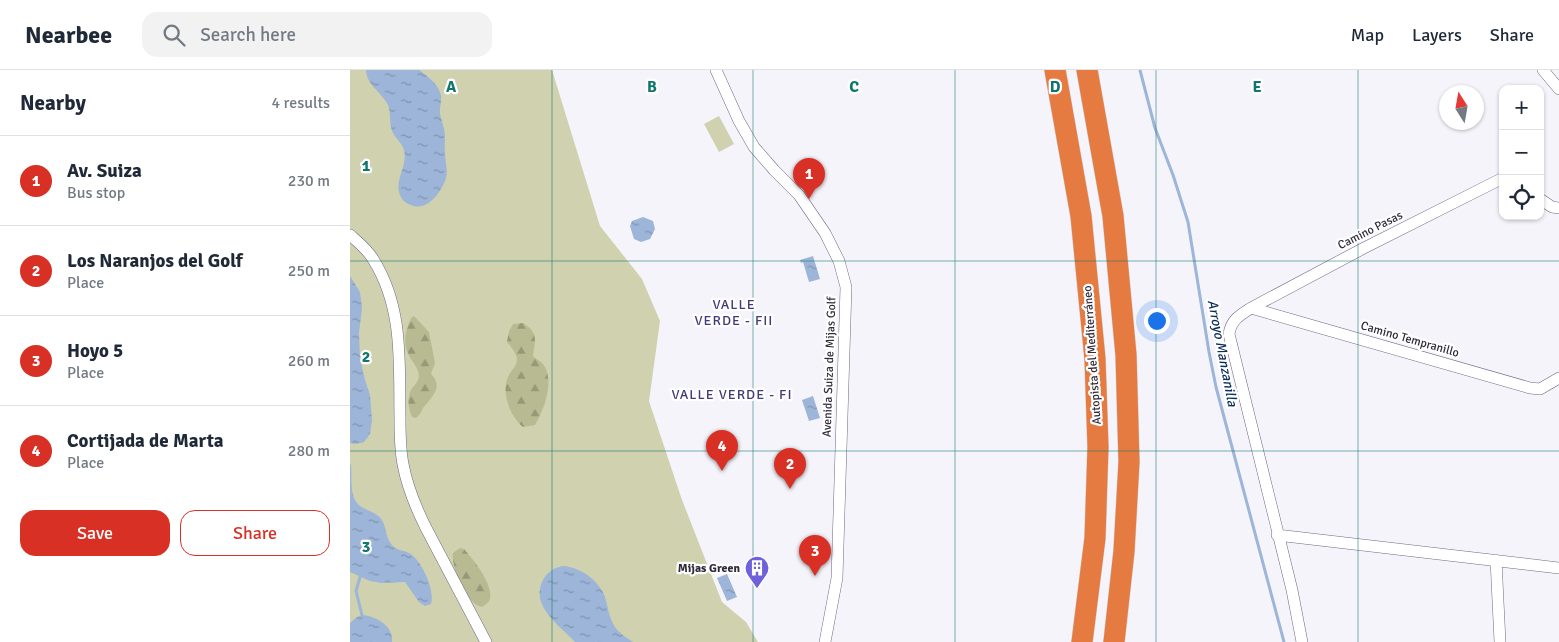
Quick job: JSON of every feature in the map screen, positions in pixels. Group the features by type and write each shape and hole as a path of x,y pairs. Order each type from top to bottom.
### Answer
{"highway":[{"name":"Autopista del Mediterráneo","path":"1056,70 1081,216 1095,359 1098,447 1094,538 1082,642"},
{"path":"1087,70 1113,216 1126,355 1128,462 1124,552 1114,642"}],"street":[{"name":"Avenida Suiza de Mijas Golf","path":"716,70 739,121 754,147 799,195 825,233 839,261 846,287 837,578 825,642"},
{"path":"1543,70 1559,89"},
{"name":"Camino Pasas","path":"1302,642 1292,590 1229,334 1230,326 1235,319 1251,308 1499,180"},
{"path":"1544,202 1552,207 1559,208"},
{"path":"350,234 373,258 388,292 397,322 400,437 403,463 409,487 417,510 485,640"},
{"name":"Camino Tempranillo","path":"1251,308 1530,388 1540,389 1559,378"},
{"path":"1277,535 1559,568"},
{"path":"1496,560 1500,642"}],"green space":[{"path":"350,70 552,70 600,226 642,279 660,321 649,401 682,500 722,602 746,622 758,642 350,642"},
{"path":"719,116 734,144 719,152 704,124"},
{"path":"414,316 429,332 435,363 431,374 435,379 437,388 416,418 412,417 409,400 411,390 418,380 419,374 409,356 405,340 411,318"},
{"path":"523,323 534,334 533,356 546,369 548,385 545,403 535,425 523,427 514,417 508,404 506,383 517,359 507,342 509,331 513,324"},
{"path":"460,548 464,549 482,572 488,586 490,599 482,607 474,603 469,597 456,572 453,553"}],"water":[{"path":"366,70 419,70 434,82 439,89 441,97 440,114 445,132 447,175 441,190 433,200 423,206 409,204 400,195 399,184 405,156 404,150 392,131 388,105 369,80"},
{"path":"643,217 653,221 655,229 650,239 641,242 634,239 630,226 632,221"},
{"path":"813,256 820,279 809,282 803,262 801,263 800,260"},
{"path":"350,276 360,292 362,308 359,333 360,358 370,395 372,420 370,434 364,442 355,444 350,443"},
{"path":"813,396 820,418 809,421 802,400"},
{"path":"350,463 355,500 362,507 380,518 392,545 412,555 420,564 430,585 431,604 425,606 419,602 405,582 381,583 370,581 350,572"},
{"path":"563,566 576,569 594,580 605,597 613,624 633,642 575,642 555,623 540,600 540,591 542,582 548,574 556,568"},
{"path":"727,574 737,597 727,601 717,578"},
{"path":"362,615 373,617 383,623 390,631 392,642 350,642 350,623"}],"waterway":[{"name":"Arroyo Manzanilla","path":"1140,70 1155,128 1188,222 1216,387 1284,642"},
{"path":"360,577 356,591 362,615"}],"place":[{"name":"Av. Suiza","path":"809,199"},
{"name":"Cortijada de Marta","path":"722,471"},
{"name":"Los Naranjos del Golf","path":"790,489"},
{"name":"Hoyo 5","path":"815,576"},
{"name":"Mijas Green","path":"757,589"}],"district":[{"name":"VALLE VERDE - FII","path":"734,312"},
{"name":"VALLE VERDE - FI","path":"732,394"}]}
